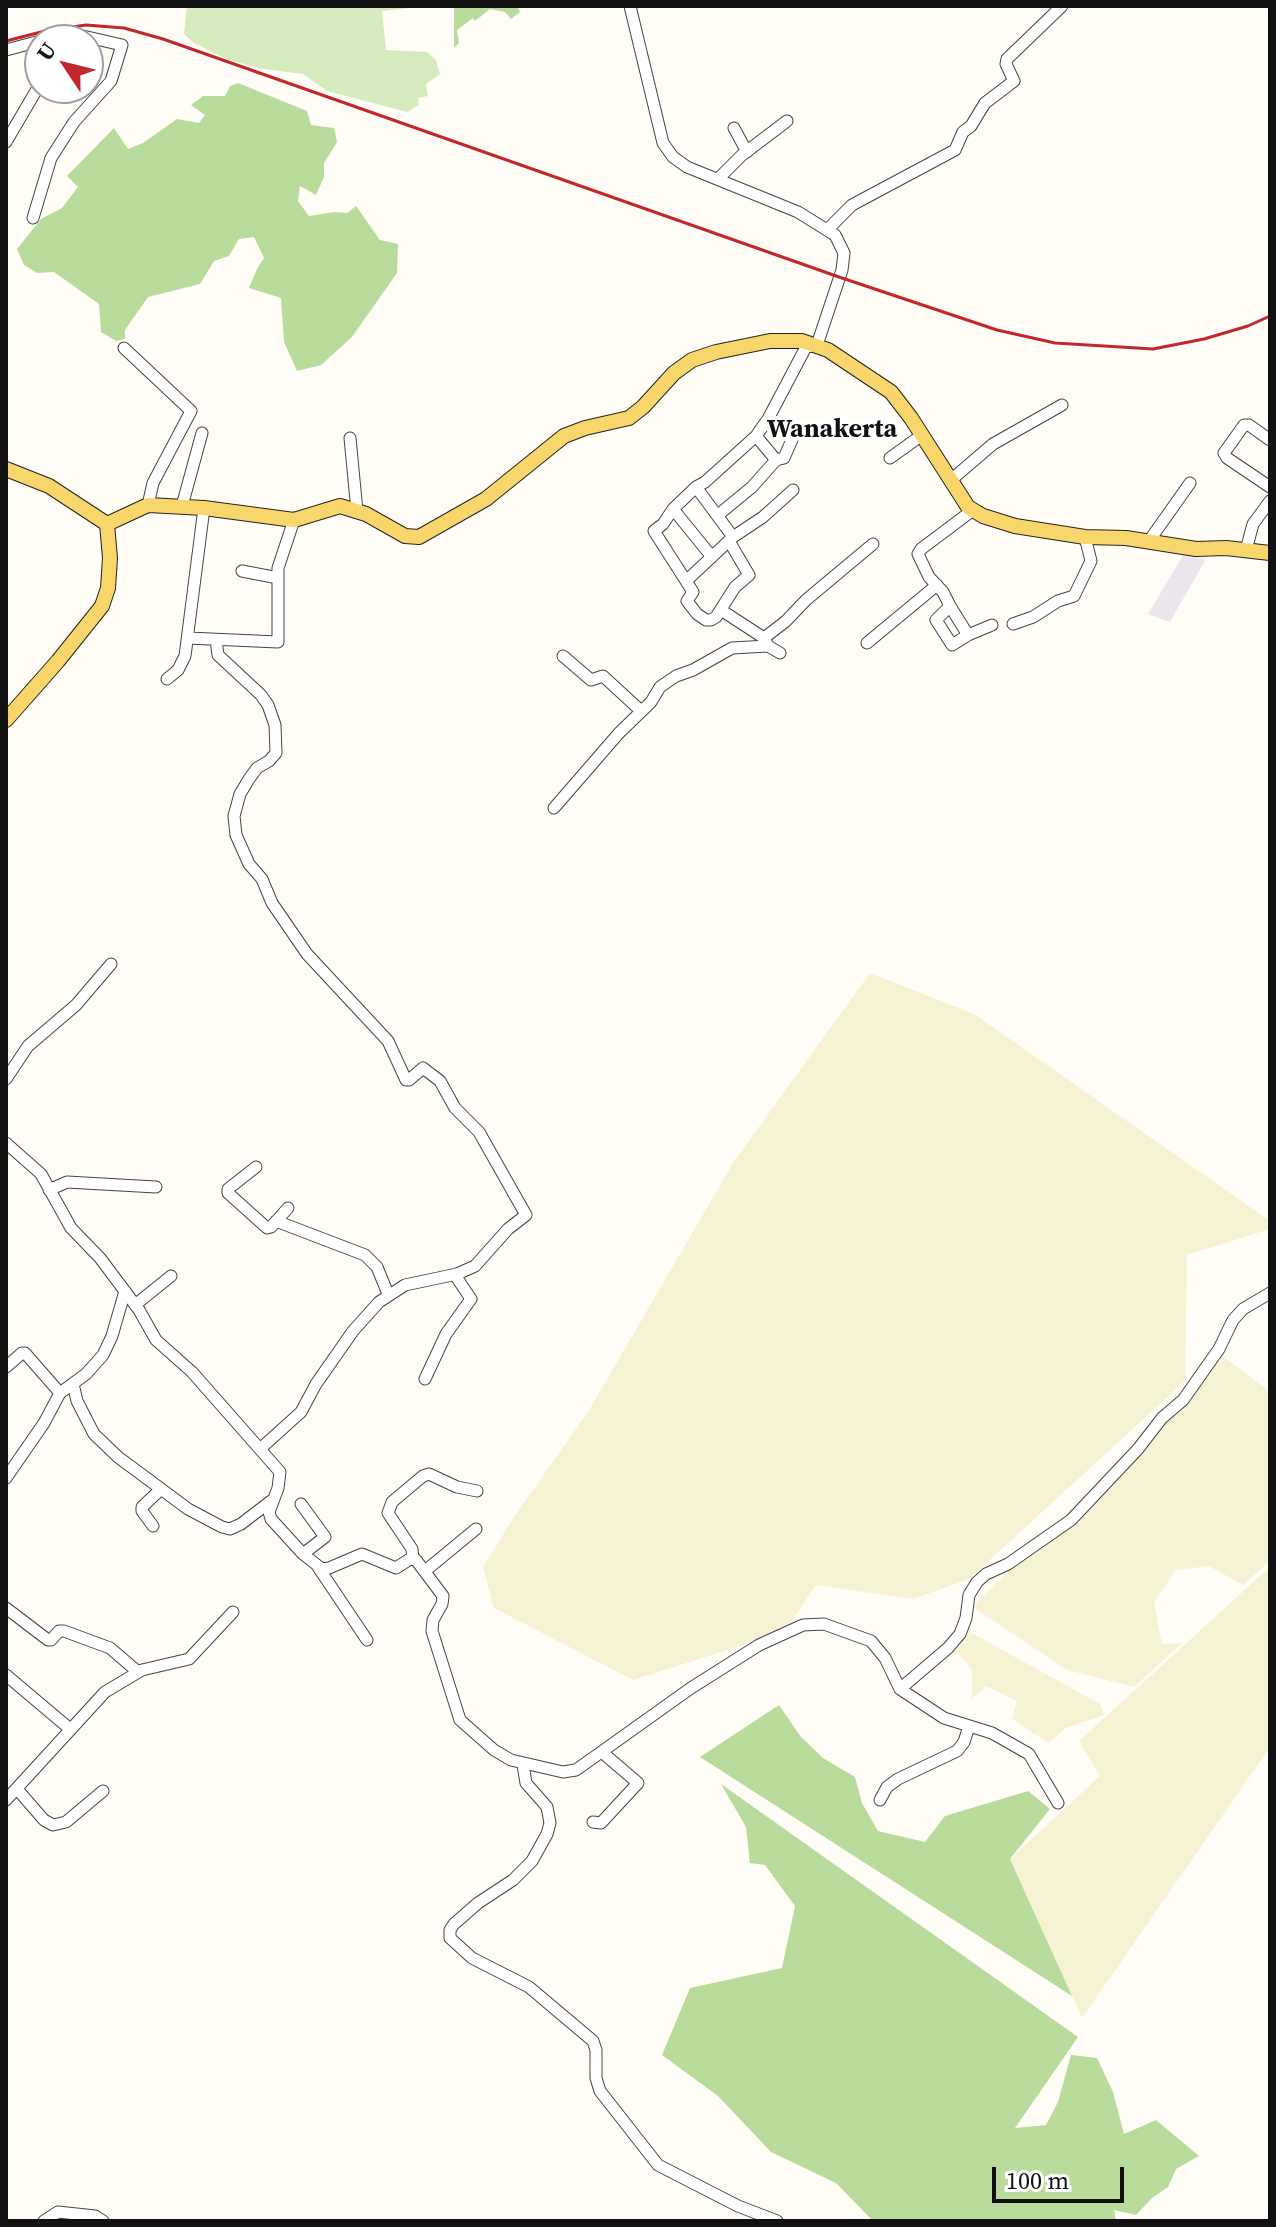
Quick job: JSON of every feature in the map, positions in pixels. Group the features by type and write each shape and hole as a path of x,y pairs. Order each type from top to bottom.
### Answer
{"main road":[{"path":"107,524 148,505 204,508 294,520 332,507 357,511 393,531 419,537 486,499 564,436 629,418 674,373 692,360 770,341 802,341 817,345 891,392 962,498 983,516 1015,526 1085,537 1270,553"},
{"path":"6,469 49,486 107,524"},
{"path":"6,720 102,606 109,573 107,524"}],"street":[{"path":"630,6 663,143 679,162 789,207 839,241 844,260 817,345 806,347 768,419 756,436 696,487 654,531 693,592 687,601 697,614 711,620 735,587 749,575 718,515 696,487"},
{"path":"827,230 852,205 955,150 961,135 971,126 981,107 1015,80 1006,64 1008,56 1062,6"},
{"path":"104,42 122,45 111,81 104,89"},
{"path":"6,142 28,104"},
{"path":"33,218 51,158 74,122 90,104"},
{"path":"718,179 787,121"},
{"path":"734,128 747,152"},
{"path":"124,348 191,411 153,483 148,505"},
{"path":"951,480 993,444 1062,405"},
{"path":"718,515 752,487 776,460 784,458 794,435 768,419"},
{"path":"1270,440 1249,425 1244,425 1224,453 1270,487"},
{"path":"182,506 202,433"},
{"path":"890,458 922,435"},
{"path":"756,436 776,460"},
{"path":"350,438 357,511"},
{"path":"1149,541 1190,483"},
{"path":"686,581 731,539 763,517 793,490"},
{"path":"1246,550 1253,524 1270,501"},
{"path":"167,679 181,664 188,638 204,508"},
{"path":"673,509 712,557"},
{"path":"968,635 929,577 918,554 973,510"},
{"path":"188,638 278,642 278,578 294,520"},
{"path":"1013,624 1074,596 1091,561 1085,537"},
{"path":"554,808 651,702 660,687 732,648 766,642 873,544"},
{"path":"242,571 278,578"},
{"path":"867,643 937,585"},
{"path":"950,606 936,620 952,645 992,625"},
{"path":"721,610 780,653"},
{"path":"216,640 218,655 261,695 275,725 276,753 249,779 240,794 234,816 236,835 249,864 262,879 272,903 307,954 388,1041 406,1080 423,1068 440,1081 455,1108 479,1132 526,1215 508,1229 480,1262 455,1275 414,1282 388,1294 353,1331 316,1384 301,1412 260,1449"},
{"path":"563,656 591,680 603,676 641,711"},
{"path":"6,1079 28,1046 76,1005 111,964"},
{"path":"6,1143 41,1174 71,1228 100,1258 156,1340 192,1372 280,1472 269,1512 271,1519 318,1567 367,1640"},
{"path":"256,1167 227,1192 267,1228 288,1208"},
{"path":"49,1190 67,1182 156,1187"},
{"path":"276,1221 365,1255 377,1267 388,1294"},
{"path":"425,1379 446,1334 471,1299 455,1275"},
{"path":"135,1305 171,1276"},
{"path":"6,1478 49,1416 60,1393 95,1366 109,1346 125,1291"},
{"path":"900,1689 960,1634 969,1595 977,1582 1071,1520 1138,1449 1162,1418 1183,1400 1219,1349 1233,1320 1243,1309 1270,1293"},
{"path":"6,1367 25,1353 60,1393"},
{"path":"73,1384 77,1401 94,1434 118,1457 188,1509 226,1529 241,1524 273,1499"},
{"path":"477,1491 457,1487 429,1474 392,1502 388,1513 412,1549 413,1559 443,1596 432,1631 456,1713 494,1750 523,1765 569,1772 603,1753 635,1726 775,1635 803,1625 824,1624 871,1641 885,1658 900,1689 926,1708 1004,1739 1029,1754 1058,1803"},
{"path":"153,1526 142,1507 161,1489"},
{"path":"301,1504 325,1536 303,1554"},
{"path":"425,1571 476,1529"},
{"path":"318,1567 329,1568 362,1554 396,1568 413,1559"},
{"path":"6,1608 48,1640 64,1631 110,1648 138,1672"},
{"path":"6,1800 105,1692 138,1672 189,1659 233,1612"},
{"path":"6,1675 70,1729"},
{"path":"880,1800 887,1787 898,1779 957,1751 964,1742 969,1726"},
{"path":"593,1822 601,1823 638,1783 603,1753"},
{"path":"523,1765 526,1783 547,1807 550,1823 547,1834 532,1861 513,1880 478,1903 454,1924 450,1938 472,1958 529,1987 593,2041 600,2091 658,2165 738,2206 777,2221"},
{"path":"17,1789 44,1820 53,1825 66,1822 103,1791"},
{"path":"44,2221 58,2212 95,2216 103,2221"}],"shaded area":[{"path":"1183,555 1206,559 1170,622 1148,614"},
{"path":"870,973 974,1014 1270,1221 1270,1229 1187,1255 1185,1381 969,1579 913,1599 816,1585 784,1632 633,1680 494,1608 483,1567 588,1412 733,1163"},
{"path":"1224,1357 1270,1392 1270,1561 1243,1585 1209,1566 1176,1570 1154,1603 1162,1644 1182,1643 1134,1687 1067,1670 973,1607"},
{"path":"1270,1567 1270,1747 1082,2018 1010,1859 1100,1776 1079,1741"},
{"path":"968,1631 1100,1704 1104,1715 1066,1728 1048,1743 1012,1719 1017,1701 986,1686 972,1699 972,1670 957,1652"}],"green space":[{"path":"187,6 428,6 382,11 386,50 427,52 436,60 440,74 426,84 428,96 418,98 419,105 407,112 327,91 303,74 228,60 194,43 184,34"},
{"path":"517,6 520,12 511,19 505,12 490,9 475,21 473,18 457,30 459,43 454,48 454,7"},
{"path":"238,83 307,111 311,125 334,128 337,142 324,163 324,177 316,195 300,186 298,201 309,216 347,213 356,206 380,240 398,244 397,273 352,337 321,365 297,371 284,342 281,298 249,288 264,258 254,237 239,239 229,256 214,261 200,284 148,297 125,330 125,339 116,341 101,332 99,304 54,272 37,273 24,265 17,249 41,219 62,208 78,187 67,176 114,128 128,149 143,143 177,119 199,123 205,115 191,105 203,96 225,96 230,86"},
{"path":"779,1705 801,1737 823,1758 855,1777 862,1803 878,1831 925,1842 945,1816 1028,1791 1050,1809 1010,1859 1072,1996 700,1757"},
{"path":"721,1784 1078,2037 1015,2128 1046,2125 1058,2102 1071,2055 1097,2058 1113,2092 1124,2134 1156,2120 1199,2156 1176,2169 1168,2187 1136,2215 1114,2210 1116,2221 873,2221 836,2183 771,2152 718,2096 662,2055 690,1988 782,1968 795,1906 765,1865 750,1863 746,1827"}],"railway":[{"path":"6,41 86,25 124,28 163,39 839,277 997,330 1055,343 1153,349 1204,339 1270,316"}],"district":[{"name":"Wanakerta","path":"832,430"}]}
